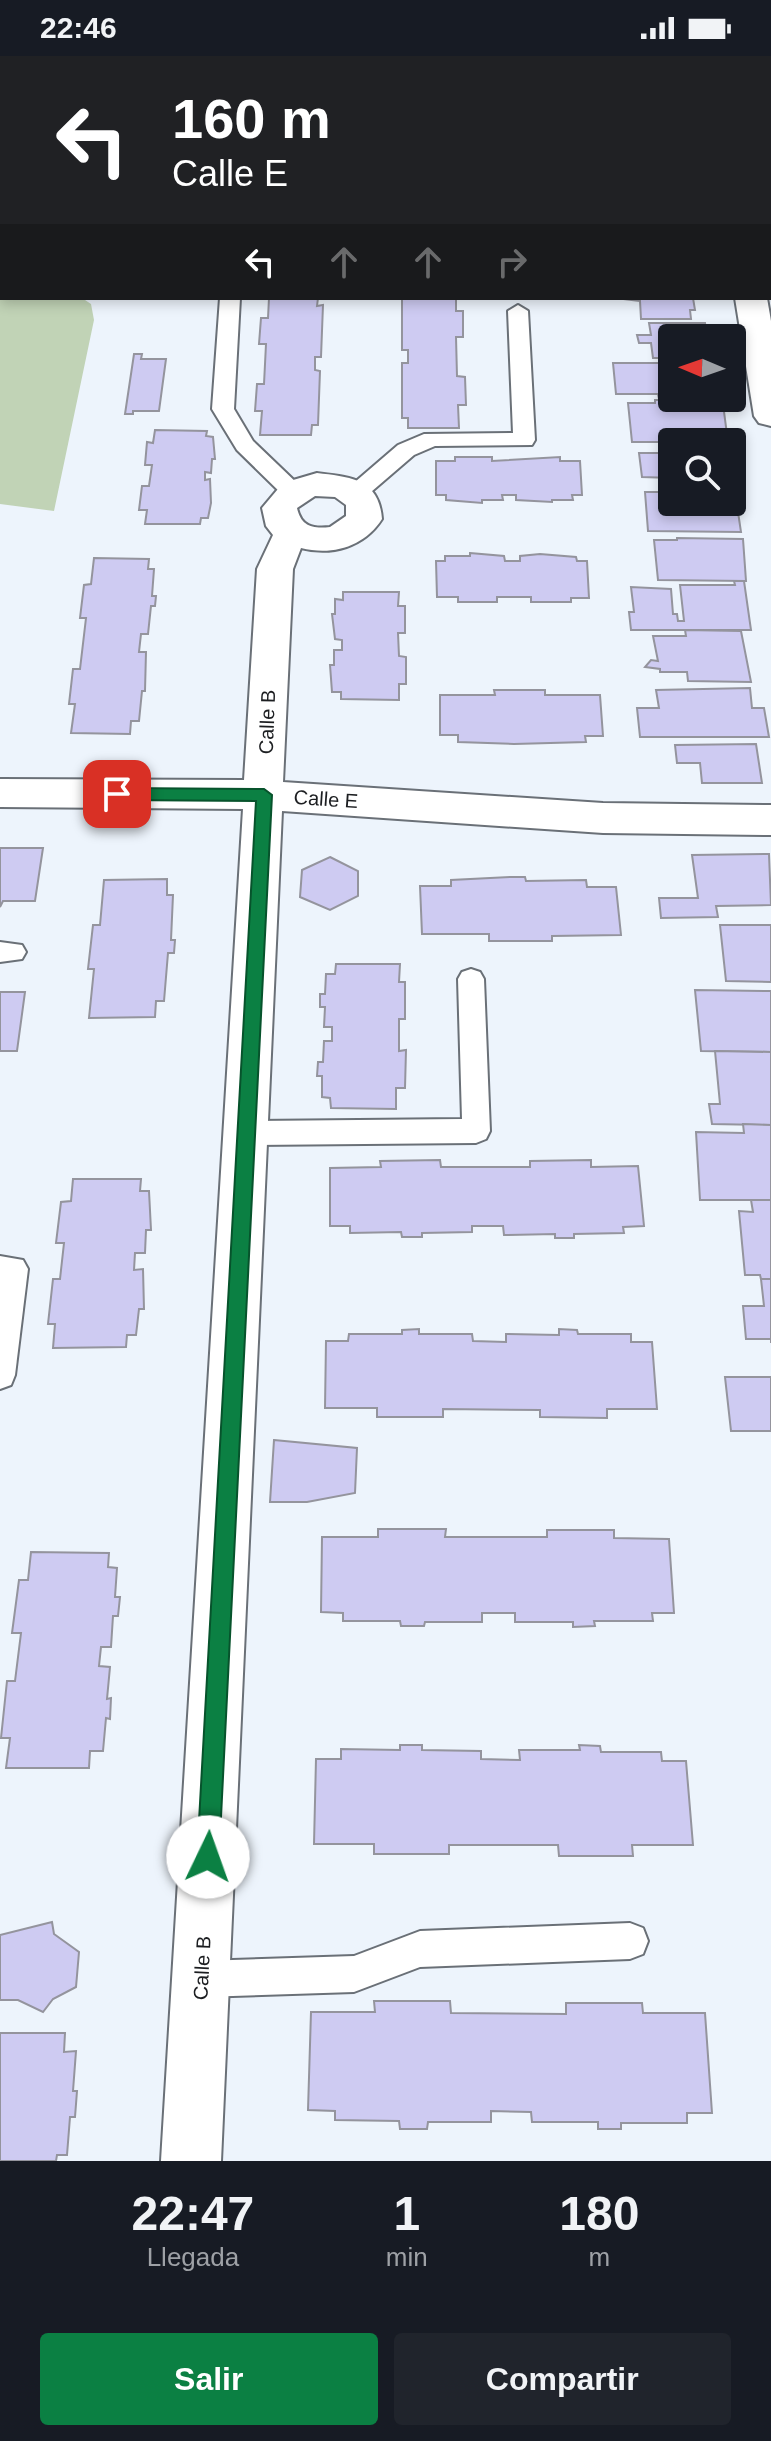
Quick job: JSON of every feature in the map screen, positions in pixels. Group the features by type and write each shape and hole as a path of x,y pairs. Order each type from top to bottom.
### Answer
{"street":[{"path":"751,300 771,416"},
{"path":"317,484 344,487 356,493 365,510 364,519 347,535 319,540 292,512 317,484"},
{"name":"Calle B","path":"191,2161 275,569 292,512"},
{"name":"Calle E","path":"0,793 264,795 603,818 771,820"}],"lane":[{"path":"230,300 223,409 292,512"},
{"path":"356,493 418,442 432,439 524,440 518,311"},
{"path":"246,1133 476,1131 471,979"},
{"path":"0,1269 13,1269 0,1375"},
{"path":"201,1979 354,1974 420,1949 630,1941"}],"green space":[{"path":"0,300 85,300 91,304 94,320 54,511 0,504"}],"building":[{"path":"269,300 318,300 317,306 323,305 321,357 315,357 315,370 320,371 318,425 312,425 311,435 260,435 262,411 255,411 257,384 264,384 266,344 259,344 261,318 268,318"},
{"path":"402,300 456,300 456,311 463,311 463,337 456,337 457,376 465,377 466,405 458,405 459,428 408,428 408,418 402,418 402,363 408,363 408,350 402,350"},
{"path":"632,300 693,300 695,310 690,310 691,319 641,319 640,301"},
{"path":"649,323 705,323 658,324 658,358 653,358 651,343 639,343 637,335 651,335"},
{"path":"134,354 142,354 141,359 166,359 159,411 125,414"},
{"path":"613,363 658,363 658,394 616,394"},
{"path":"658,400 658,412 724,412 726,428 658,428 658,442 632,442 628,403 655,403"},
{"path":"155,430 207,431 206,436 213,437 215,459 212,459 211,473 205,472 205,480 210,479 211,503 208,518 201,518 200,524 145,524 147,510 139,510 142,486 149,486 152,465 145,465 147,442 153,443"},
{"path":"639,453 658,453 658,478 642,477"},
{"path":"455,457 492,457 492,461 560,457 560,461 580,461 582,495 572,495 573,500 552,502 516,500 516,495 502,495 503,500 482,500 482,503 446,500 446,495 436,495 436,461 455,461"},
{"path":"645,492 658,492 658,516 739,516 741,532 648,531"},
{"path":"743,539 746,581 658,580 654,540"},
{"path":"470,553 504,556 505,561 520,561 520,556 540,554 587,561 589,598 571,598 571,602 531,602 531,597 497,597 497,602 458,602 458,597 437,597 436,561 445,561 445,556 470,556"},
{"path":"94,558 149,559 148,569 154,569 152,596 156,596 155,606 151,606 148,634 141,634 139,652 146,652 145,691 142,691 139,721 131,721 130,734 71,733 75,704 69,704 73,669 80,669 86,618 80,618 84,585 91,584"},
{"path":"734,581 744,581 751,630 631,630 629,612 634,612 631,587 671,589 673,614 677,614 678,621 684,621 680,585 735,585"},
{"path":"343,592 399,592 398,606 405,606 405,633 398,633 399,656 406,657 406,684 399,684 399,700 341,699 341,692 332,692 330,665 334,665 334,650 342,650 342,640 335,639 332,614 335,614 335,599 343,600"},
{"path":"685,630 741,631 751,682 688,681 687,672 660,672 660,669 645,667 651,660 658,661 653,636 686,636"},
{"path":"750,688 752,708 764,708 769,737 640,737 637,708 659,708 656,690"},
{"path":"494,690 545,690 545,695 600,695 603,736 585,736 586,742 514,744 458,742 458,735 440,735 440,695 495,695"},
{"path":"756,744 762,783 702,783 700,763 677,763 675,745"},
{"path":"0,848 43,848 35,901 3,901 0,907"},
{"path":"769,854 771,905 716,906 718,917 661,918 659,898 698,898 692,855"},
{"path":"330,857 358,871 358,896 330,910 300,897 302,870"},
{"path":"525,877 526,881 586,880 587,887 616,887 621,935 552,936 552,941 489,941 489,934 422,934 420,886 451,886 451,880"},
{"path":"167,879 167,895 173,895 171,940 175,940 174,953 168,953 164,1001 156,1001 155,1017 89,1018 94,969 88,969 93,925 100,925 104,880"},
{"path":"720,925 771,925 771,982 726,981"},
{"path":"336,964 400,964 399,982 405,982 405,1019 399,1019 399,1051 406,1050 405,1088 396,1088 396,1109 331,1108 330,1098 322,1097 322,1076 317,1076 318,1062 323,1062 324,1041 332,1041 332,1027 324,1027 325,1007 320,1007 320,994 325,994 326,974 335,974"},
{"path":"695,990 771,991 771,1052 701,1051"},
{"path":"0,992 25,992 17,1051 0,1051"},
{"path":"715,1051 771,1052 771,1125 712,1124 709,1104 720,1104"},
{"path":"743,1124 771,1125 771,1200 700,1200 696,1132 744,1133"},
{"path":"440,1160 441,1167 530,1167 530,1161 591,1160 591,1167 638,1166 644,1226 623,1227 624,1233 574,1234 574,1238 555,1238 555,1234 504,1235 503,1226 472,1226 472,1232 422,1233 422,1237 402,1237 401,1232 350,1233 350,1226 330,1226 330,1168 381,1167 380,1161"},
{"path":"73,1179 141,1179 140,1191 149,1191 151,1230 146,1230 145,1253 135,1253 134,1270 143,1269 144,1309 139,1309 136,1335 127,1335 126,1347 53,1348 55,1324 48,1324 53,1279 60,1279 64,1243 56,1243 61,1202 71,1201"},
{"path":"751,1200 771,1200 771,1279 745,1275 739,1211 753,1212"},
{"path":"761,1279 771,1279 771,1339 746,1339 743,1306 764,1306"},
{"path":"419,1329 419,1334 472,1334 473,1341 506,1342 506,1334 559,1335 559,1329 577,1330 578,1334 631,1334 631,1342 652,1342 657,1409 607,1409 607,1418 540,1417 540,1410 443,1409 443,1417 377,1417 377,1408 325,1408 326,1341 348,1341 349,1334 402,1334 402,1330"},
{"path":"725,1377 771,1377 771,1431 731,1431"},
{"path":"274,1440 357,1448 355,1493 307,1502 270,1502"},
{"path":"378,1529 446,1529 445,1537 547,1537 547,1530 614,1530 614,1538 669,1539 674,1613 652,1613 653,1621 594,1621 595,1626 573,1627 573,1622 515,1622 515,1613 482,1613 482,1622 425,1622 424,1626 401,1626 400,1621 343,1621 343,1613 321,1612 322,1537 378,1537"},
{"path":"31,1552 109,1553 108,1567 117,1568 115,1597 120,1597 118,1616 113,1616 111,1647 101,1647 99,1666 110,1667 107,1699 111,1698 110,1719 106,1718 103,1751 90,1751 89,1768 6,1768 10,1738 1,1738 7,1681 15,1681 21,1633 12,1633 19,1580 28,1580"},
{"path":"400,1745 422,1745 422,1750 481,1751 481,1759 520,1760 519,1750 580,1750 579,1745 600,1746 601,1752 661,1752 662,1761 686,1761 693,1845 632,1845 633,1856 559,1856 558,1845 449,1845 449,1854 374,1854 374,1844 314,1844 316,1759 341,1759 341,1749 400,1750"},
{"path":"52,1922 54,1934 79,1952 76,1987 53,1999 43,2012 18,2000 0,2000 0,1935"},
{"path":"374,2001 450,2001 451,2013 566,2014 566,2003 642,2003 643,2013 705,2013 712,2113 687,2113 687,2123 621,2123 621,2129 598,2129 598,2122 532,2122 531,2112 491,2111 491,2122 428,2122 427,2129 400,2129 399,2121 335,2120 335,2111 308,2110 311,2012 375,2012"},
{"path":"0,2033 65,2033 64,2052 76,2051 75,2117 70,2117 67,2155 57,2155 56,2161 0,2161"}],"route":[{"path":"117,794 264,795 208,1857"}]}
